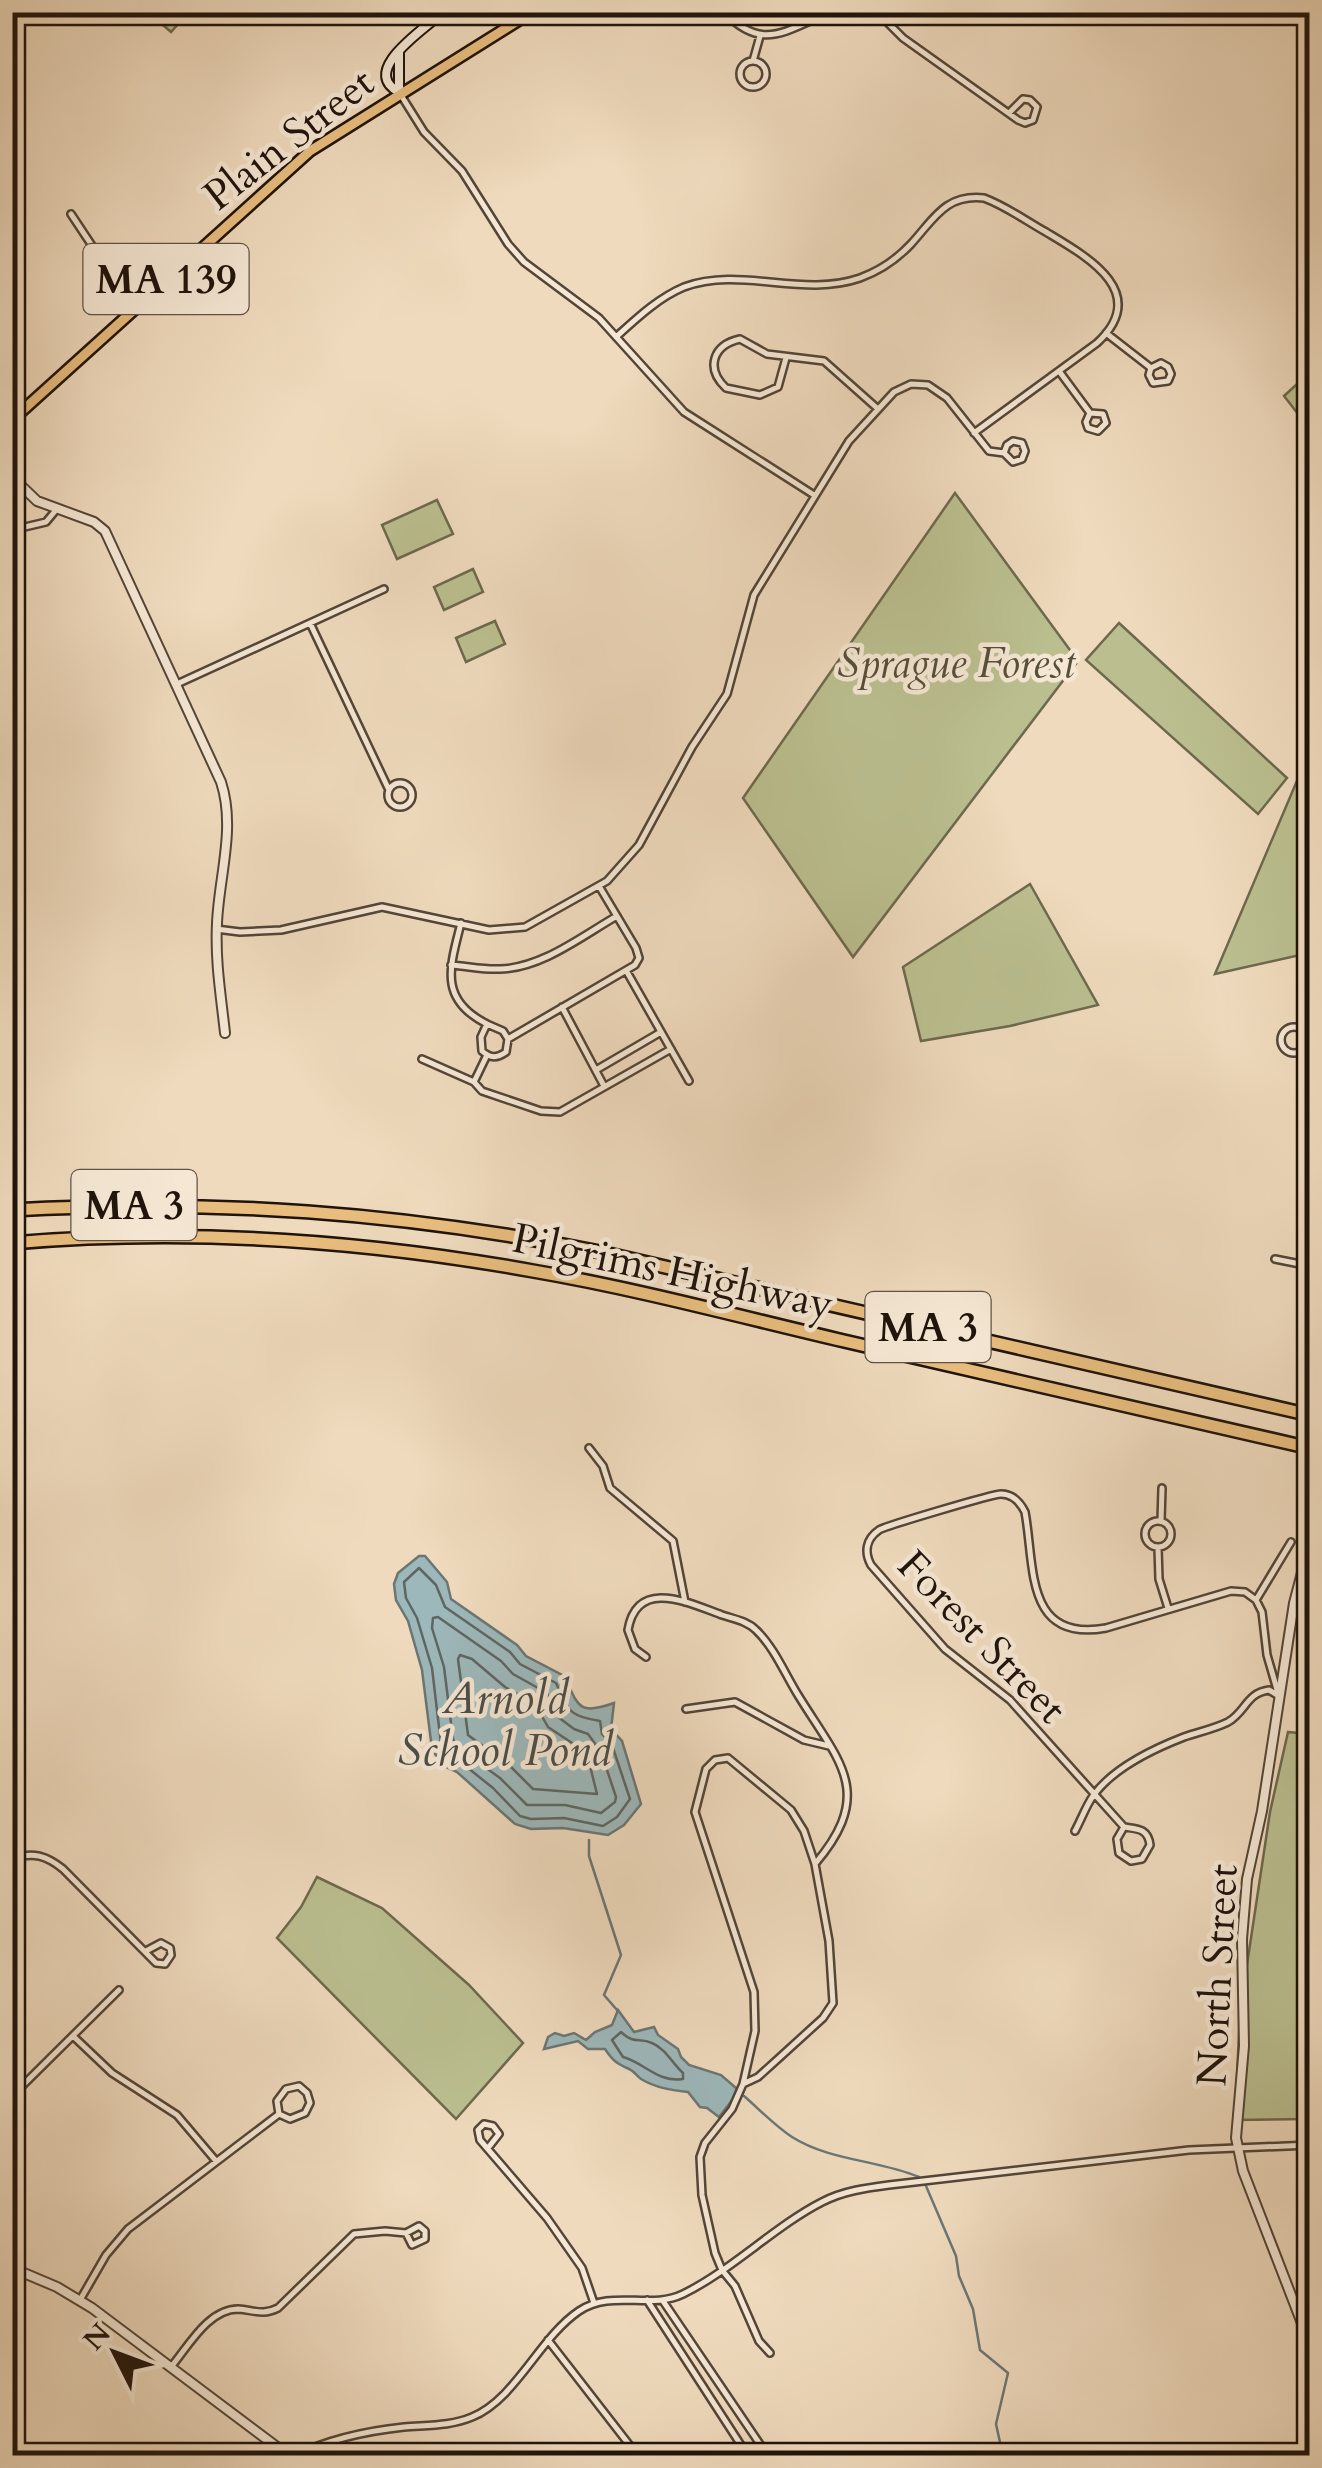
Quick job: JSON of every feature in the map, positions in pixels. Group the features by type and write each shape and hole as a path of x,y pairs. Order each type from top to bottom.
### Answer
{"highway":[{"name":"Pilgrims Highway","path":"12,1210 241,1206 340,1212 509,1234 1310,1415"},
{"name":"Pilgrims Highway","path":"12,1242 98,1237 226,1238 314,1242 464,1259 624,1290 1310,1448"}],"main road":[{"name":"Plain Street","path":"12,420 310,151 532,12"}],"street":[{"path":"443,12 390,58 386,71 390,87 399,92 424,132 462,171 517,254 533,271 590,310 684,412 814,494"},
{"path":"724,12 744,30 760,36 781,33 832,12"},
{"path":"877,12 903,38 1009,113 1025,123 1035,118 1037,110 1033,102 1023,99 1009,113"},
{"path":"753,62 760,36"},
{"path":"399,51 399,92"},
{"path":"753,62 764,68 766,76 754,88 746,86 740,75 745,64 753,62"},
{"path":"616,336 660,300 700,283 728,279 826,285 870,274 901,253 945,205 973,197 994,202 1086,256 1112,283 1117,301 1114,320 1106,333 974,433"},
{"path":"71,214 134,309"},
{"path":"1106,333 1151,368"},
{"path":"786,358 778,387 760,395 726,388 714,372 718,349 726,342 740,339 767,354 824,362 878,409"},
{"path":"1164,364 1170,370 1170,378 1164,384 1154,382 1149,375 1151,368 1164,364"},
{"path":"1059,370 1090,413 1102,414 1106,423 1098,432 1088,428 1090,413"},
{"path":"216,929 281,930 382,907 489,930 525,927 599,886 640,845 682,765 727,694 754,595 848,441 901,388 928,385 948,398 989,451 1004,453 1017,462 1025,451 1022,444 1014,441 1006,445 1004,453"},
{"path":"12,477 37,501 94,522 105,531 222,782 227,802 226,840 216,929 216,968 225,1033"},
{"path":"12,530 46,522 56,510"},
{"path":"177,684 384,589"},
{"path":"310,623 388,790 388,798 393,806 401,808 411,800 412,792 405,784 394,784 388,790"},
{"path":"508,1038 627,972 638,958 599,886"},
{"path":"451,965 500,969 521,966 541,959 617,916"},
{"path":"462,923 451,965 456,996 469,1013 503,1031 508,1038 506,1052 486,1055"},
{"path":"627,972 689,1081"},
{"path":"562,1007 604,1086"},
{"path":"486,1055 480,1046 487,1024"},
{"path":"1300,1028 1305,1032 1308,1039 1302,1051 1289,1053 1283,1048 1286,1030 1300,1028"},
{"path":"596,1070 661,1032"},
{"path":"422,1060 474,1082 482,1090 541,1111 560,1112 670,1048"},
{"path":"1302,1051 1310,1064"},
{"path":"474,1082 486,1055"},
{"path":"1275,1259 1310,1266"},
{"path":"589,1448 603,1466 610,1488 673,1540 686,1602"},
{"path":"1161,1522 1148,1525 1145,1532 1147,1541 1158,1547 1166,1544 1170,1534 1161,1522 1162,1488"},
{"name":"Forest Street","path":"1124,1827 1117,1839 1118,1852 1131,1862 1142,1859 1149,1849 1149,1836 1138,1828 1124,1827 1005,1695 933,1637 871,1564 867,1546 884,1527 1006,1494 1019,1502 1025,1512 1036,1595 1060,1622 1072,1628 1092,1630 1231,1591 1246,1592 1256,1600"},
{"path":"1279,1696 1267,1655 1262,1612 1256,1600 1291,1542"},
{"name":"North Street","path":"1310,1542 1294,1604 1262,1811 1245,1893 1244,2046 1236,2148 1310,2344"},
{"path":"1158,1547 1160,1578 1168,1608"},
{"path":"646,1657 635,1650 629,1637 633,1614 644,1602 660,1596 756,1629 832,1746 844,1774 846,1813 834,1840 815,1864"},
{"path":"1075,1831 1094,1794 1148,1753 1232,1720 1254,1694 1269,1690 1279,1696"},
{"path":"686,1709 735,1702 804,1740 832,1746"},
{"path":"742,2084 773,2064 823,2018 833,2002 829,1942 815,1864 804,1831 787,1804 728,1758 711,1762 703,1777 695,1812 754,1992 756,2031 732,2109 705,2142 700,2157 706,2219 722,2270 735,2286 759,2341 770,2353"},
{"path":"12,1859 36,1855 53,1862 159,1964 170,1959 171,1952 164,1944 154,1944 146,1950"},
{"path":"12,2096 119,1990"},
{"path":"73,2036 112,2074 177,2114 216,2161"},
{"path":"294,2086 305,2090 310,2103 305,2113 293,2119 279,2114 277,2102 282,2092 294,2086"},
{"path":"80,2300 120,2236 279,2114"},
{"path":"488,2148 499,2134 487,2124 479,2127 477,2133 488,2148 546,2218 582,2268 594,2303"},
{"path":"14,2272 80,2300 292,2456 350,2436 449,2424 474,2416 498,2399 567,2320 594,2303 680,2296 830,2198 868,2188 1190,2150 1310,2146"},
{"path":"171,2367 221,2312 233,2309 267,2314 278,2308 354,2234 385,2230 406,2233"},
{"path":"648,2300 748,2456"},
{"path":"662,2300 768,2456"},
{"path":"548,2340 638,2456"}],"green space":[{"path":"149,13 188,13 171,32"},
{"path":"1309,373 1309,428 1284,396"},
{"name":"Sprague Forest","path":"955,493 1078,661 853,957 743,798"},
{"path":"437,500 453,534 397,559 382,525"},
{"path":"473,569 483,592 444,610 434,587"},
{"path":"495,621 505,644 466,662 456,638"},
{"path":"1119,623 1287,778 1258,814 1086,660"},
{"path":"1299,776 1309,779 1309,953 1215,974"},
{"path":"1030,884 1098,1005 1010,1026 921,1041 903,967"},
{"path":"1288,1732 1309,1734 1309,2119 1235,2120 1240,2011 1270,1812"},
{"path":"317,1877 382,1908 469,1985 523,2043 456,2119 277,1938 301,1907"}],"water":[{"name":"Arnold School Pond","path":"419,1556 425,1556 447,1582 451,1599 517,1645 526,1656 564,1676 581,1706 593,1708 614,1703 611,1729 622,1741 641,1804 624,1825 608,1835 563,1828 531,1829 515,1824 457,1772 442,1765 432,1749 422,1670 408,1621 396,1600 394,1584 398,1573"},
{"path":"618,2010 634,2032 654,2027 689,2065 721,2075 736,2088 737,2094 719,2117 700,2107 688,2092 658,2087 641,2079 605,2049 588,2049 578,2041 544,2049 548,2037 555,2033 574,2033 586,2040 612,2025"}],"waterway":[{"path":"589,1840 589,1856 621,1955 604,1995 617,2010"},
{"path":"744,2096 779,2128 807,2145 919,2177"},
{"path":"926,2186 956,2256 959,2276 973,2309 980,2350 1008,2373 996,2424 1003,2456"}]}
